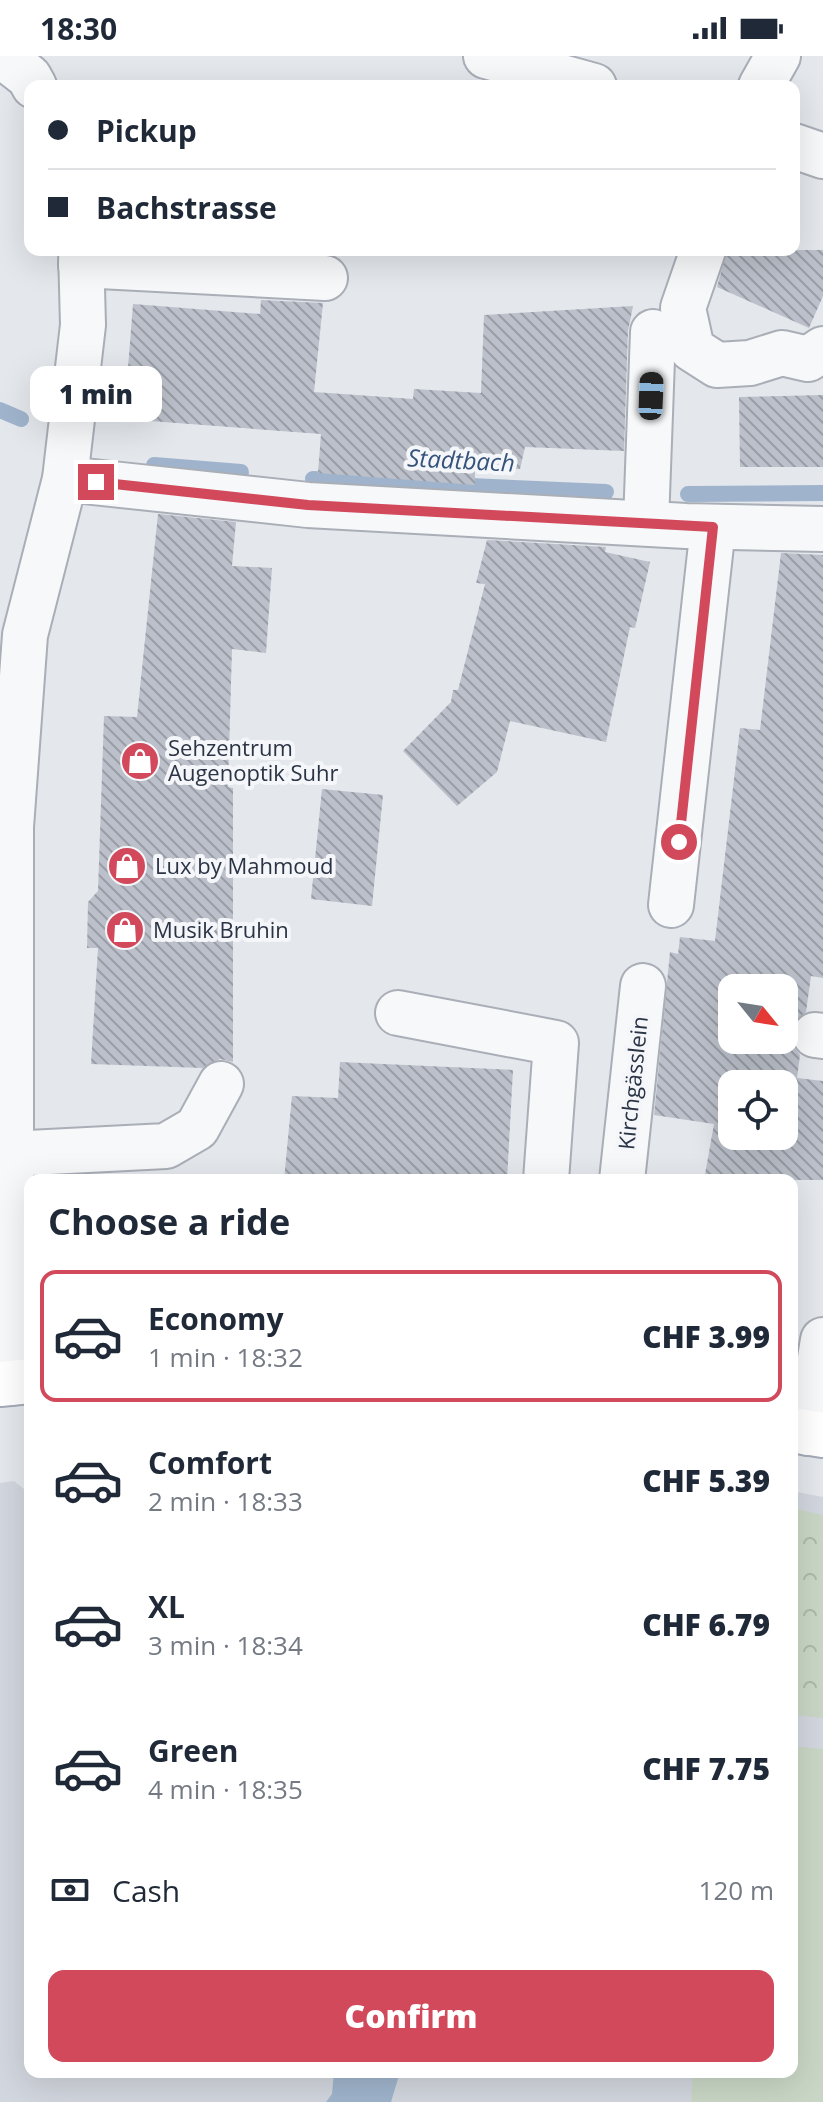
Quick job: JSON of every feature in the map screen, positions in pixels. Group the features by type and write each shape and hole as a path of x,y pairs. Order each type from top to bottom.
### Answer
{"street":[{"path":"486,56 572,80"},
{"path":"764,80 778,56"},
{"path":"800,148 823,156"},
{"path":"701,256 683,308 692,349 717,365 750,363 782,353 808,359 823,349"},
{"path":"14,1383 6,1035 11,827 25,635 65,479 83,325 81,257 325,278"},
{"path":"646,523 653,332"},
{"path":"65,479 308,505 713,527 823,529"},
{"path":"671,905 713,527"},
{"name":"Kirchgässlein","path":"623,1174 643,986"},
{"path":"398,1013 556,1043 546,1174"},
{"path":"9,1154 166,1146 197,1128 221,1084"},
{"path":"808,1433 823,1340"}],"shaded area":[{"path":"14,1481 24,1489 24,2078 798,2078 798,1492 823,1497 823,2102 0,2102 0,1483"}],"green space":[{"path":"798,1509 823,1515 823,1718 798,1716"},
{"path":"798,1747 823,1749 823,2102 691,2102 693,2078 798,2078"}],"water":[{"path":"333,2078 398,2078 391,2102 326,2102 332,2094"}],"building":[{"path":"800,250 823,250 823,296 809,328 717,287 725,256 800,256"},
{"path":"261,300 323,303 314,392 413,399 414,389 481,393 484,315 633,306 628,331 624,451 525,447 520,469 475,470 475,485 318,473 321,434 124,419 133,304 260,314"},
{"path":"823,395 823,467 740,467 739,397"},
{"path":"158,514 236,522 232,566 272,568 266,653 232,649 228,787 233,788 233,1062 220,1059 203,1068 91,1064 98,948 87,948 88,902 98,891 104,716 137,717"},
{"path":"487,540 606,547 605,552 650,562 635,628 630,627 606,742 510,721 497,772 457,806 403,751 451,702 453,690 458,690 485,584 476,583"},
{"path":"781,553 823,555 823,978 811,976 806,1012 798,1019 798,974 718,974 718,1054 798,1052 800,1055 798,1070 718,1070 718,1150 798,1150 798,1078 823,1081 823,1180 798,1180 798,1174 705,1174 714,1124 654,1115 670,952 678,954 680,937 715,941 740,728 760,730"},
{"path":"322,789 383,795 372,906 311,899"},
{"path":"340,1062 513,1070 507,1174 285,1174 292,1096 338,1098"}],"waterway":[{"name":"Stadtbach","path":"0,410 21,419"},
{"name":"Stadtbach","path":"154,465 241,472"},
{"name":"Stadtbach","path":"313,479 606,492"},
{"name":"Stadtbach","path":"688,494 823,493"}],"place":[{"name":"Sehzentrum Augenoptik Suhr","path":"140,761"},
{"name":"Lux by Mahmoud","path":"127,866"},
{"name":"Musik Bruhin","path":"125,930"}],"route":[{"path":"96,482 308,505 713,527 679,842"}]}
